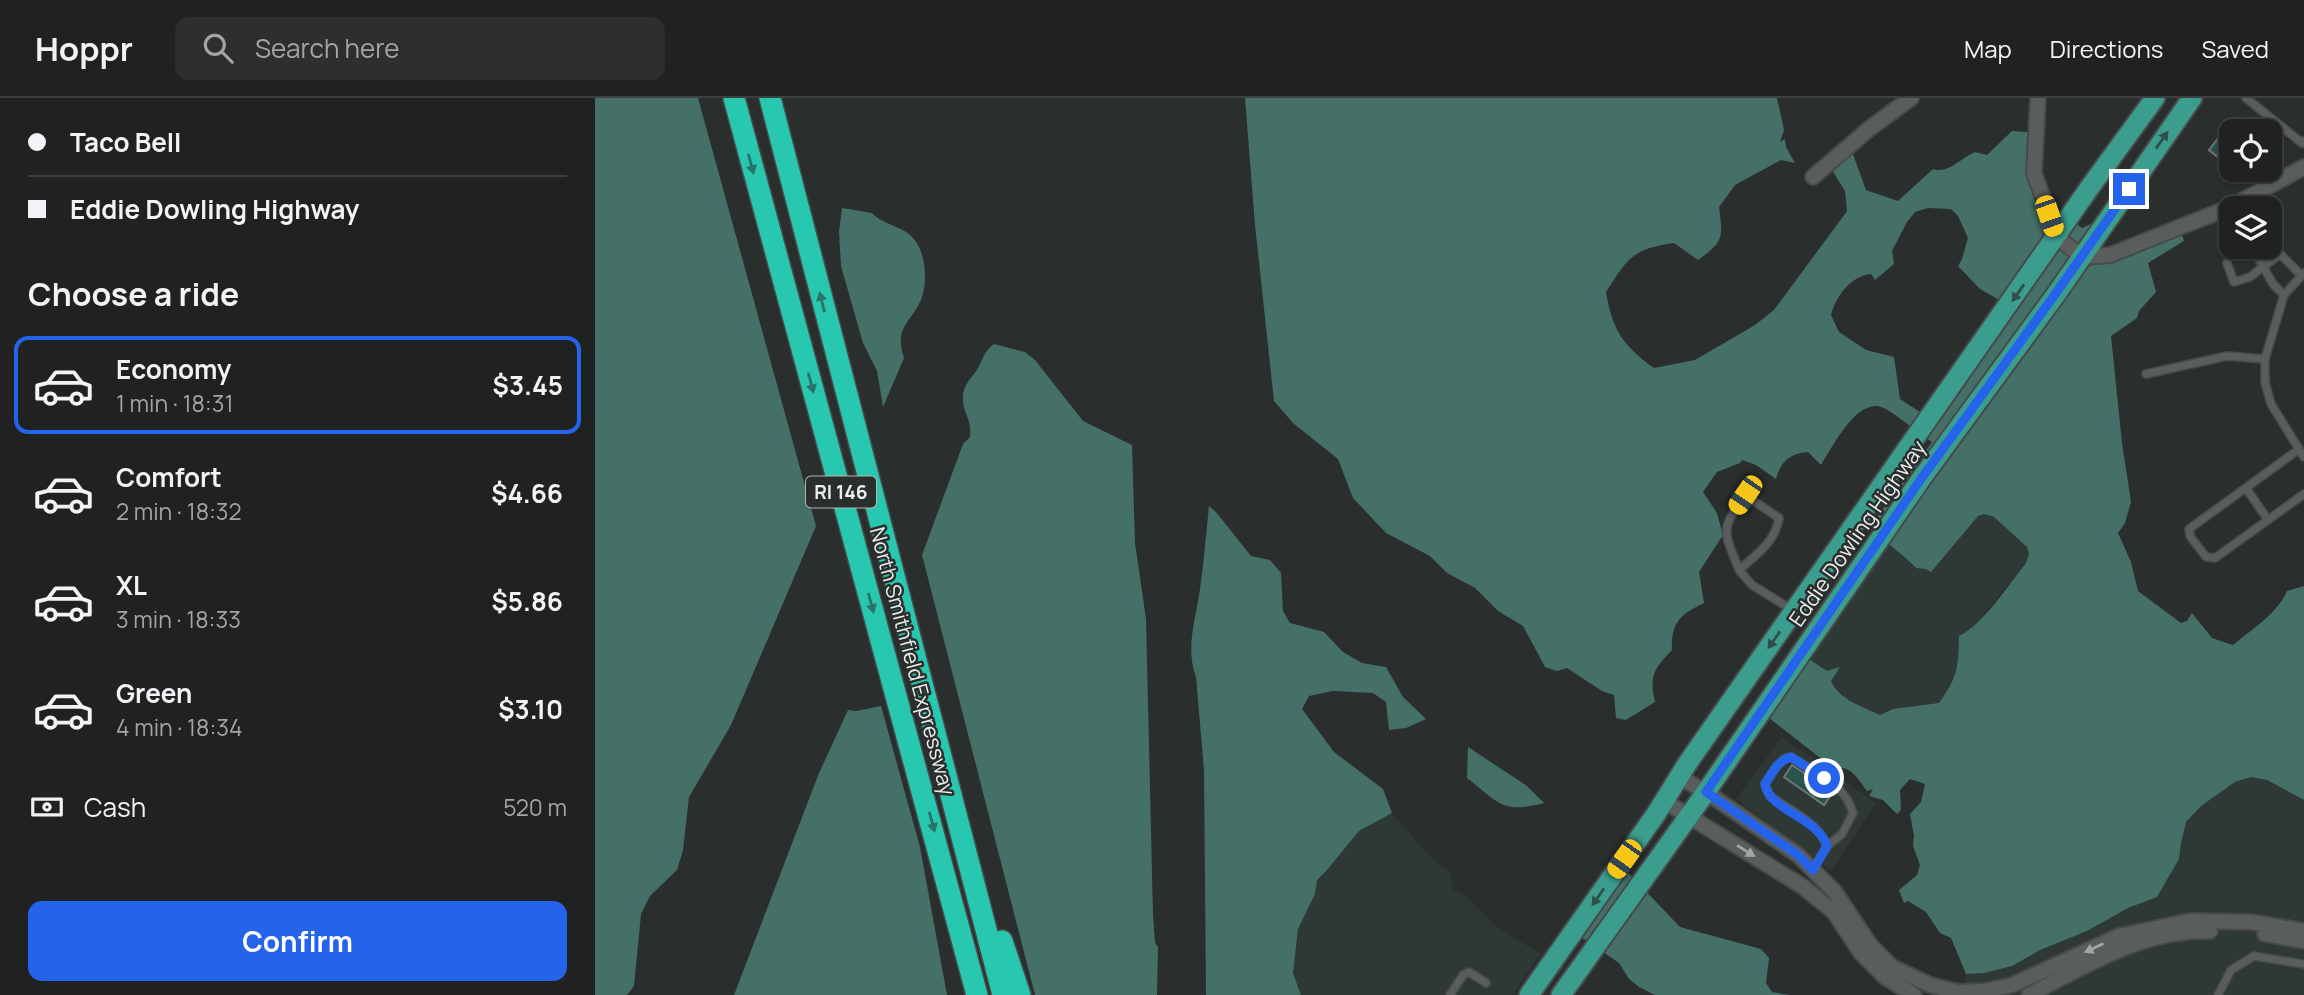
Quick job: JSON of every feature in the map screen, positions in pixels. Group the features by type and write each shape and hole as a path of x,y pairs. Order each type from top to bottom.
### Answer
{"highway":[{"name":"North Smithfield Expressway","path":"734,98 977,995"},
{"name":"North Smithfield Expressway","path":"770,98 1003,995"},
{"path":"970,866 1005,947 1020,995"},
{"path":"949,887 967,995"}],"main road":[{"name":"Eddie Dowling Highway","path":"1529,995 2155,98"},
{"name":"Eddie Dowling Highway","path":"1561,995 1706,792 1921,479 2082,257 2192,98"}],"street":[{"path":"1813,177 1868,129 1911,98"},
{"path":"2038,98 2034,173 2057,237 2082,257 2110,255 2219,212"},
{"path":"2265,196 2304,167"},
{"path":"1679,777 1706,792 1798,855 1834,891 1870,944 1892,967 1930,985 1958,992 2014,990 2119,936 2190,921 2252,922 2304,931"},
{"path":"1664,801 1802,886 1834,912 1861,953 1885,977 1915,995"},
{"path":"1802,886 1813,870"},
{"path":"2029,995 2126,947 2169,934 2196,930 2252,931 2304,941"}],"lane":[{"path":"2246,98 2302,143 2304,141"},
{"path":"2282,256 2302,274 2284,295 2265,359 2265,382 2271,404 2301,454 2189,528 2190,536 2206,557 2215,558 2304,494"},
{"path":"2258,259 2284,295"},
{"path":"2227,263 2234,282 2250,277 2273,259"},
{"path":"2146,374 2227,356 2265,359"},
{"path":"2246,488 2268,520"},
{"path":"1739,570 1765,547 1777,531 1779,518 1745,495 1728,520 1725,537 1739,570 1752,586 1795,611"},
{"path":"1813,870 1827,846 1842,834 1853,813 1850,802 1840,788 1791,757 1784,759 1765,784 1770,796 1817,829 1827,846"},
{"path":"2218,995 2231,970 2254,956 2304,964"},
{"path":"1450,995 1463,975 1469,972 1486,983"}],"shaded area":[{"path":"1984,514 1994,517 2027,547 2029,554 2026,563 1980,619 1959,637 1958,665 1953,683 1939,703 1893,709 1880,715 1846,699 1834,689 1831,681 1839,668 1828,671 1800,653 1884,540 1916,568 1978,516"},
{"path":"1782,737 1876,803 1831,871 1736,799"},
{"path":"2251,777 2267,780 2304,800 2304,995 1965,995 1966,974 2012,966 2040,950 2087,931 2128,908 2157,897 2179,859 2186,822 2201,806 2235,782"},
{"path":"1392,813 1432,859 1449,870 1454,890 1467,897 1493,924 1540,954 1512,995 1301,995 1293,973 1298,929 1315,894 1317,880 1359,831"}],"green space":[{"path":"595,98 698,98 816,526 731,725 689,797 683,850 677,870 650,896 641,914 634,986 627,995 595,995"},
{"path":"1245,98 1777,98 1784,130 1780,142 1785,139 1786,147 1795,163 1781,160 1735,185 1719,207 1720,238 1713,248 1698,260 1674,243 1649,248 1626,263 1606,292 1621,336 1634,352 1654,368 1695,360 1755,325 1774,310 1847,211 1845,191 1828,164 1850,146 1866,190 1898,201 1933,169 1949,167 1975,152 1987,155 2012,131 2028,132 2031,172 2037,197 2052,234 2072,220 2082,228 2106,217 2081,271 2137,240 2180,228 2184,241 2148,263 2156,292 2139,311 2137,318 2111,336 2131,502 2125,523 2118,533 2131,562 2138,591 2181,623 2187,621 2192,613 2212,638 2233,645 2271,614 2287,591 2304,586 2304,800 2267,780 2251,777 2235,782 2201,806 2186,822 2179,859 2157,897 2128,908 2087,931 2040,950 2012,966 1966,974 1951,938 1940,933 1926,912 1908,901 1904,903 1899,890 1917,875 1920,865 1913,846 1910,814 1921,802 1925,784 1910,779 1900,790 1901,810 1897,814 1883,800 1869,796 1873,789 1867,791 1845,768 1833,768 1759,710 1800,653 1827,671 1840,667 1831,681 1835,688 1852,702 1880,715 1893,709 1939,703 1945,694 1956,672 1959,636 1977,623 1995,604 2026,563 2029,554 2027,547 1994,517 1984,514 1978,516 1931,572 1916,568 1869,528 1932,442 1886,409 1872,406 1854,417 1821,465 1808,452 1787,460 1780,467 1776,479 1756,465 1742,460 1717,472 1703,492 1717,513 1723,535 1699,572 1704,603 1689,611 1675,626 1672,650 1661,662 1653,679 1655,702 1626,720 1616,718 1614,695 1602,691 1567,668 1557,671 1545,667 1523,626 1498,611 1475,588 1447,573 1430,556 1386,533 1353,498 1338,459 1293,423 1274,401 1255,225","holes":["1928,208 1951,209 1958,216 1968,238 1958,266 1980,289 2008,305 1929,418 1900,399 1894,357 1866,350 1839,332 1831,315 1841,294 1851,283 1871,274 1875,280 1894,264 1892,251 1915,212"]},
{"path":"842,208 872,213 909,234 921,251 923,259 923,293 902,332 901,348 904,358 883,407 877,371 863,343 841,266 839,232"},
{"path":"994,344 1025,352 1035,360 1083,421 1132,445 1135,543 1146,619 1153,915 1155,943 1158,947 1157,995 1035,995 922,555 963,444 970,437 970,425 963,405 964,390 986,352"},
{"path":"1209,506 1251,556 1270,560 1281,573 1283,611 1290,623 1324,632 1343,652 1362,663 1386,667 1403,697 1426,719 1406,728 1389,730 1386,702 1373,693 1333,691 1309,696 1302,709 1334,752 1383,789 1392,813 1359,831 1317,880 1315,894 1298,929 1293,973 1301,995 1206,995 1204,770 1191,644"},
{"path":"881,706 920,847 947,995 734,995 819,773 848,710"},
{"path":"1468,747 1527,786 1544,803 1510,807 1494,800 1467,778"},
{"path":"1619,863 1680,927 1761,949 1769,958 1766,983 1772,992 1789,995 1655,995 1639,987 1629,979 1619,963 1571,930"}],"building":[{"path":"2219,137 2219,158 2209,150"},
{"path":"1792,765 1833,792 1824,805 1784,777"}],"route":[{"path":"1824,778 1791,757 1784,759 1777,766 1765,784 1770,796 1817,829 1824,838 1827,846 1813,870 1798,855 1706,792 1921,479 2129,189"}]}
